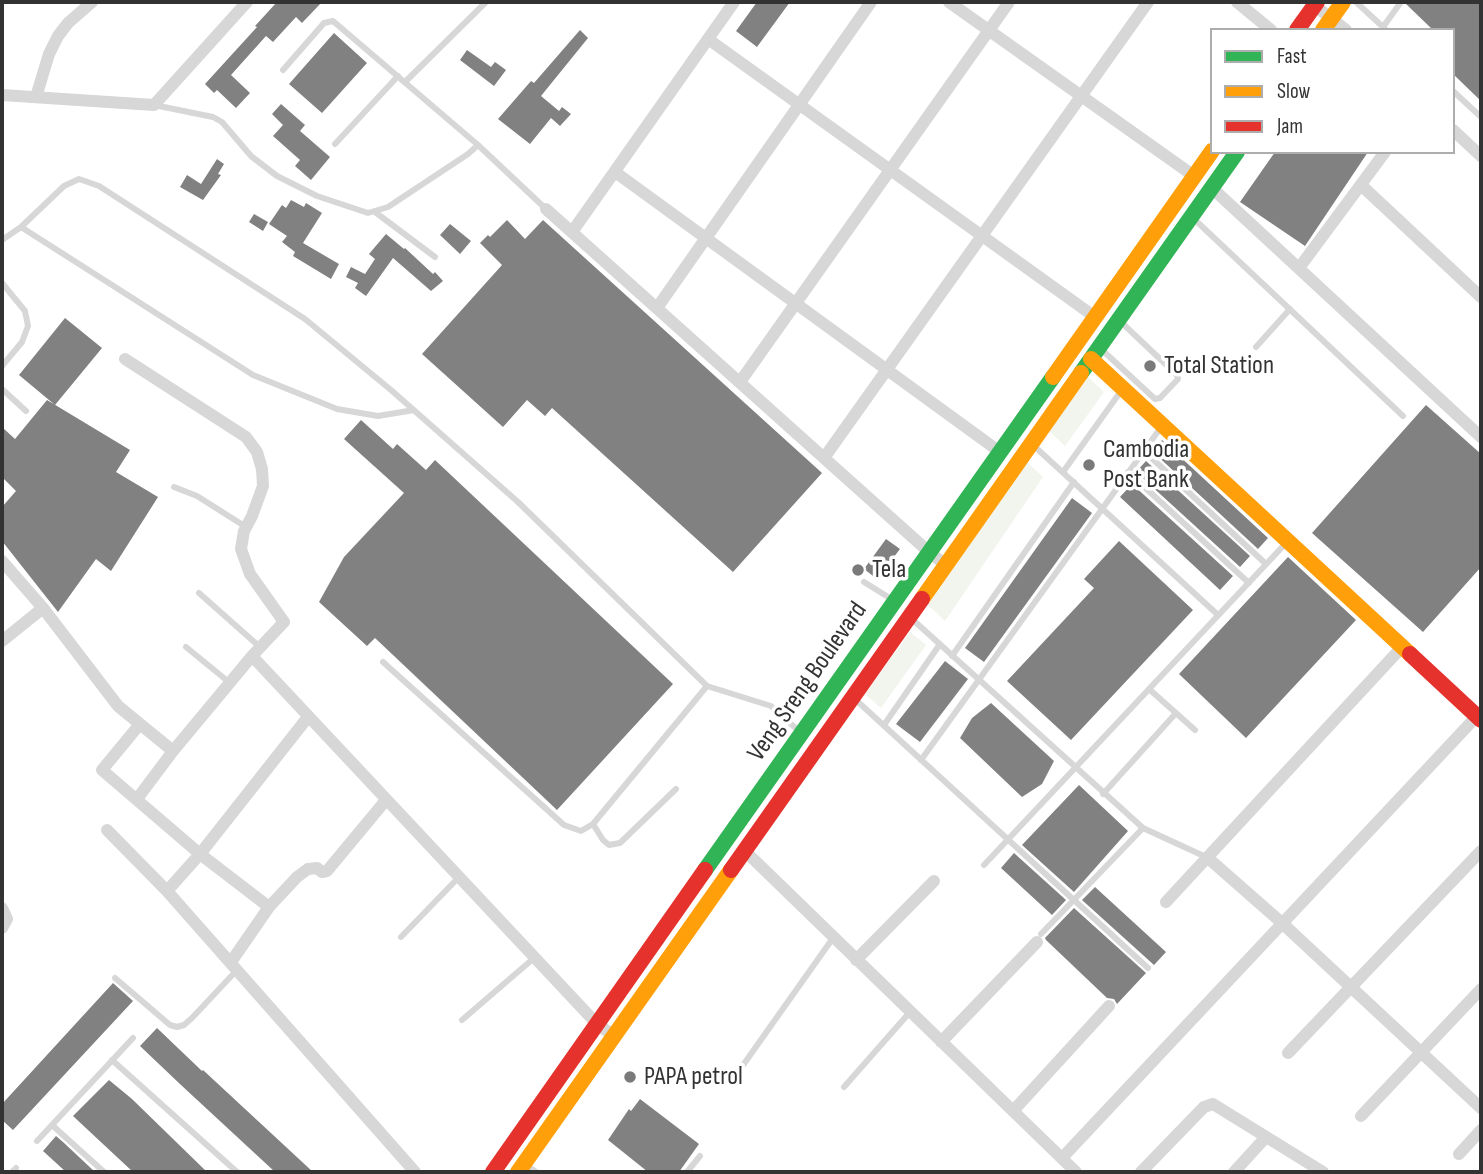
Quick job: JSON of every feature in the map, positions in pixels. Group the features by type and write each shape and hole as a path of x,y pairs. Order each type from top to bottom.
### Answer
{"main road":[{"path":"1328,24 1343,2"},
{"path":"1298,28 1315,4"},
{"name":"Veng Sreng Boulevard","path":"493,1172 1210,154"},
{"name":"Veng Sreng Boulevard","path":"526,1169 614,1036 1236,154"},
{"path":"1095,354 1122,388 1479,718"},
{"path":"802,733 820,746"}],"street":[{"path":"36,97 49,54 58,36 68,23 92,2"},
{"path":"2,94 154,105 247,2"},
{"path":"572,232 734,2"},
{"path":"657,308 871,2"},
{"path":"949,2 1194,176"},
{"path":"740,383 1009,2"},
{"path":"824,458 1148,2"},
{"path":"1237,2 1268,28"},
{"path":"1315,4 1328,24"},
{"path":"708,39 1095,317"},
{"path":"1455,132 1481,156"},
{"path":"1298,268 1384,154"},
{"path":"615,172 1000,452"},
{"path":"1361,185 1481,298"},
{"path":"1212,188 1481,437"},
{"path":"546,209 946,565"},
{"path":"125,359 246,437 257,452 263,486 246,527 242,549 250,574 284,622 173,751 137,799"},
{"path":"2,561 43,608 118,706 173,751"},
{"path":"2,641 43,608"},
{"path":"1166,902 1402,647"},
{"path":"256,652 308,717 597,1024 614,1036"},
{"path":"167,891 200,854 308,717"},
{"path":"1062,1158 1479,718"},
{"path":"139,724 102,770 200,854 270,907"},
{"path":"234,966 270,907 297,877 308,869 317,868 327,872 386,800"},
{"path":"107,830 167,891 415,1172"},
{"path":"745,851 1076,1172"},
{"path":"1288,1053 1481,851"},
{"path":"1208,858 1481,1108"},
{"path":"856,960 934,881"},
{"path":"2,908 7,919 2,928"},
{"path":"941,1042 1039,938"},
{"path":"1361,1116 1481,989"},
{"path":"1013,1111 1109,1006"},
{"path":"1141,1172 1204,1107 1213,1104 1321,1172"},
{"path":"1459,1154 1481,1130"},
{"path":"1234,1172 1266,1137"}],"lane":[{"path":"405,82 486,2"},
{"path":"1356,2 1385,28 1401,2"},
{"path":"283,70 328,20 333,21 478,145 546,209"},
{"path":"335,144 398,76"},
{"path":"1455,93 1481,117"},
{"path":"154,105 213,117 222,122 251,156 277,176 317,196 368,213 388,207 478,145"},
{"path":"2,240 21,227 64,186 79,179 99,186 305,319 518,502 707,686 771,706 802,733"},
{"path":"375,212 435,257"},
{"path":"1192,217 1403,416"},
{"path":"21,227 253,375 337,409 378,416 414,410"},
{"path":"2,283 25,312 28,327 22,342 2,366"},
{"path":"1256,347 1290,309"},
{"path":"1095,354 1155,399 1160,398 1178,379 1119,320"},
{"path":"2,388 26,411"},
{"path":"1063,472 1122,388"},
{"path":"921,760 1159,430"},
{"path":"1032,444 1219,615"},
{"path":"1144,451 1266,564"},
{"path":"1128,472 1249,583"},
{"path":"953,656 1074,482"},
{"path":"174,487 197,496 246,527"},
{"path":"984,866 1286,543"},
{"path":"864,582 894,601"},
{"path":"200,593 256,652"},
{"path":"910,617 1143,828 1208,858"},
{"path":"884,725 940,645"},
{"path":"186,647 230,683"},
{"path":"383,663 564,825 581,831 593,824 707,686"},
{"path":"1149,689 1195,730"},
{"path":"853,697 1148,968"},
{"path":"1103,794 1176,713"},
{"path":"593,824 609,845 620,843 676,789"},
{"path":"1039,938 1143,828"},
{"path":"401,937 459,877"},
{"path":"741,1068 833,938"},
{"path":"463,1020 535,957"},
{"path":"116,978 170,1025 177,1027 192,1018 234,966"},
{"path":"845,1087 910,1012"},
{"path":"37,1141 133,1038"},
{"path":"112,1060 237,1172"},
{"path":"52,1125 104,1172"},
{"path":"687,1172 700,1156"}],"shaded area":[{"path":"1088,377 1104,392 1065,446 1049,431"},
{"path":"1027,462 1043,477 945,621 928,605"},
{"path":"910,632 926,645 881,708 865,694"}],"building":[{"path":"277,2 322,2 302,23 296,17 273,42 266,36 231,75 250,93 236,108 217,90 214,93 205,84"},
{"path":"757,2 790,2 757,47 736,31"},
{"path":"1481,2 1481,101 1455,76 1455,28 1431,28 1406,4"},
{"path":"580,30 588,38 541,96 559,111 562,107 571,114 560,126 551,118 530,144 498,119"},
{"path":"334,33 367,63 322,113 289,84"},
{"path":"467,50 491,67 495,62 506,70 494,86 460,60"},
{"path":"281,104 305,125 300,131 330,157 311,180 295,166 300,160 273,136 283,125 272,114"},
{"path":"1274,154 1367,154 1305,246 1240,202"},
{"path":"217,159 224,164 218,174 221,175 203,200 180,187 187,175 201,184"},
{"path":"291,200 304,207 306,203 322,213 303,243 339,264 331,279 293,256 295,252 282,242 287,236 269,224 282,205 286,208"},
{"path":"254,214 268,222 263,231 249,222"},
{"path":"507,220 525,239 543,220 822,473 733,572 552,408 545,416 527,400 503,427 422,354 502,265 480,243"},
{"path":"450,224 471,241 460,254 440,235"},
{"path":"386,234 443,281 431,291 393,258 366,296 355,288 358,283 346,277 351,267 365,274 375,259 369,254"},
{"path":"65,318 102,348 55,405 19,375"},
{"path":"47,400 130,450 116,472 158,497 111,571 96,559 58,612 2,541 2,507 16,491 2,477 2,427 15,439"},
{"path":"1426,405 1481,454 1481,567 1423,632 1312,533"},
{"path":"361,420 393,449 397,444 426,470 435,460 673,684 557,810 375,638 367,646 319,602 344,557 404,493 344,439"},
{"path":"1162,440 1268,538 1258,549 1152,451"},
{"path":"1146,461 1250,556 1240,567 1136,472"},
{"path":"1132,484 1233,576 1220,590 1120,497"},
{"path":"1072,498 1092,513 984,662 965,648"},
{"path":"886,539 900,549 877,579 864,569"},
{"path":"1119,541 1193,610 1071,740 1007,681 1094,588 1084,579"},
{"path":"1288,557 1356,620 1246,738 1179,674"},
{"path":"945,661 968,679 920,742 896,724"},
{"path":"991,703 1054,761 1042,784 1022,797 960,738 972,718"},
{"path":"1079,785 1128,831 1074,892 1022,845"},
{"path":"1014,853 1066,900 1052,915 1001,868"},
{"path":"1095,887 1166,952 1154,965 1082,900"},
{"path":"1074,908 1146,973 1117,1004 1114,999 1107,998 1045,938"},
{"path":"113,983 133,1001 13,1130 2,1120 2,1104"},
{"path":"157,1028 313,1172 275,1172 140,1046"},
{"path":"109,1080 207,1172 133,1172 73,1116"},
{"path":"640,1099 699,1144 679,1172 648,1172 608,1140 629,1109 631,1111"},
{"path":"56,1136 95,1172 66,1172 43,1151"}],"traffic: fast":[{"path":"1081,373 1236,154"},
{"path":"705,870 1053,377"}],"traffic: slow":[{"path":"1324,28 1343,2"},
{"path":"1053,377 1210,154"},
{"path":"1091,359 1410,654"},
{"path":"922,599 1081,373"},
{"path":"518,1172 731,870"}],"traffic: jam":[{"path":"1298,28 1317,2"},
{"path":"731,870 922,599"},
{"path":"1410,654 1481,720"},
{"path":"493,1172 705,870"}],"place":[{"name":"Total Station","path":"1150,366"},
{"name":"Cambodia Post Bank","path":"1089,465"},
{"name":"Tela","path":"858,570"},
{"name":"PAPA petrol","path":"630,1077"}]}
